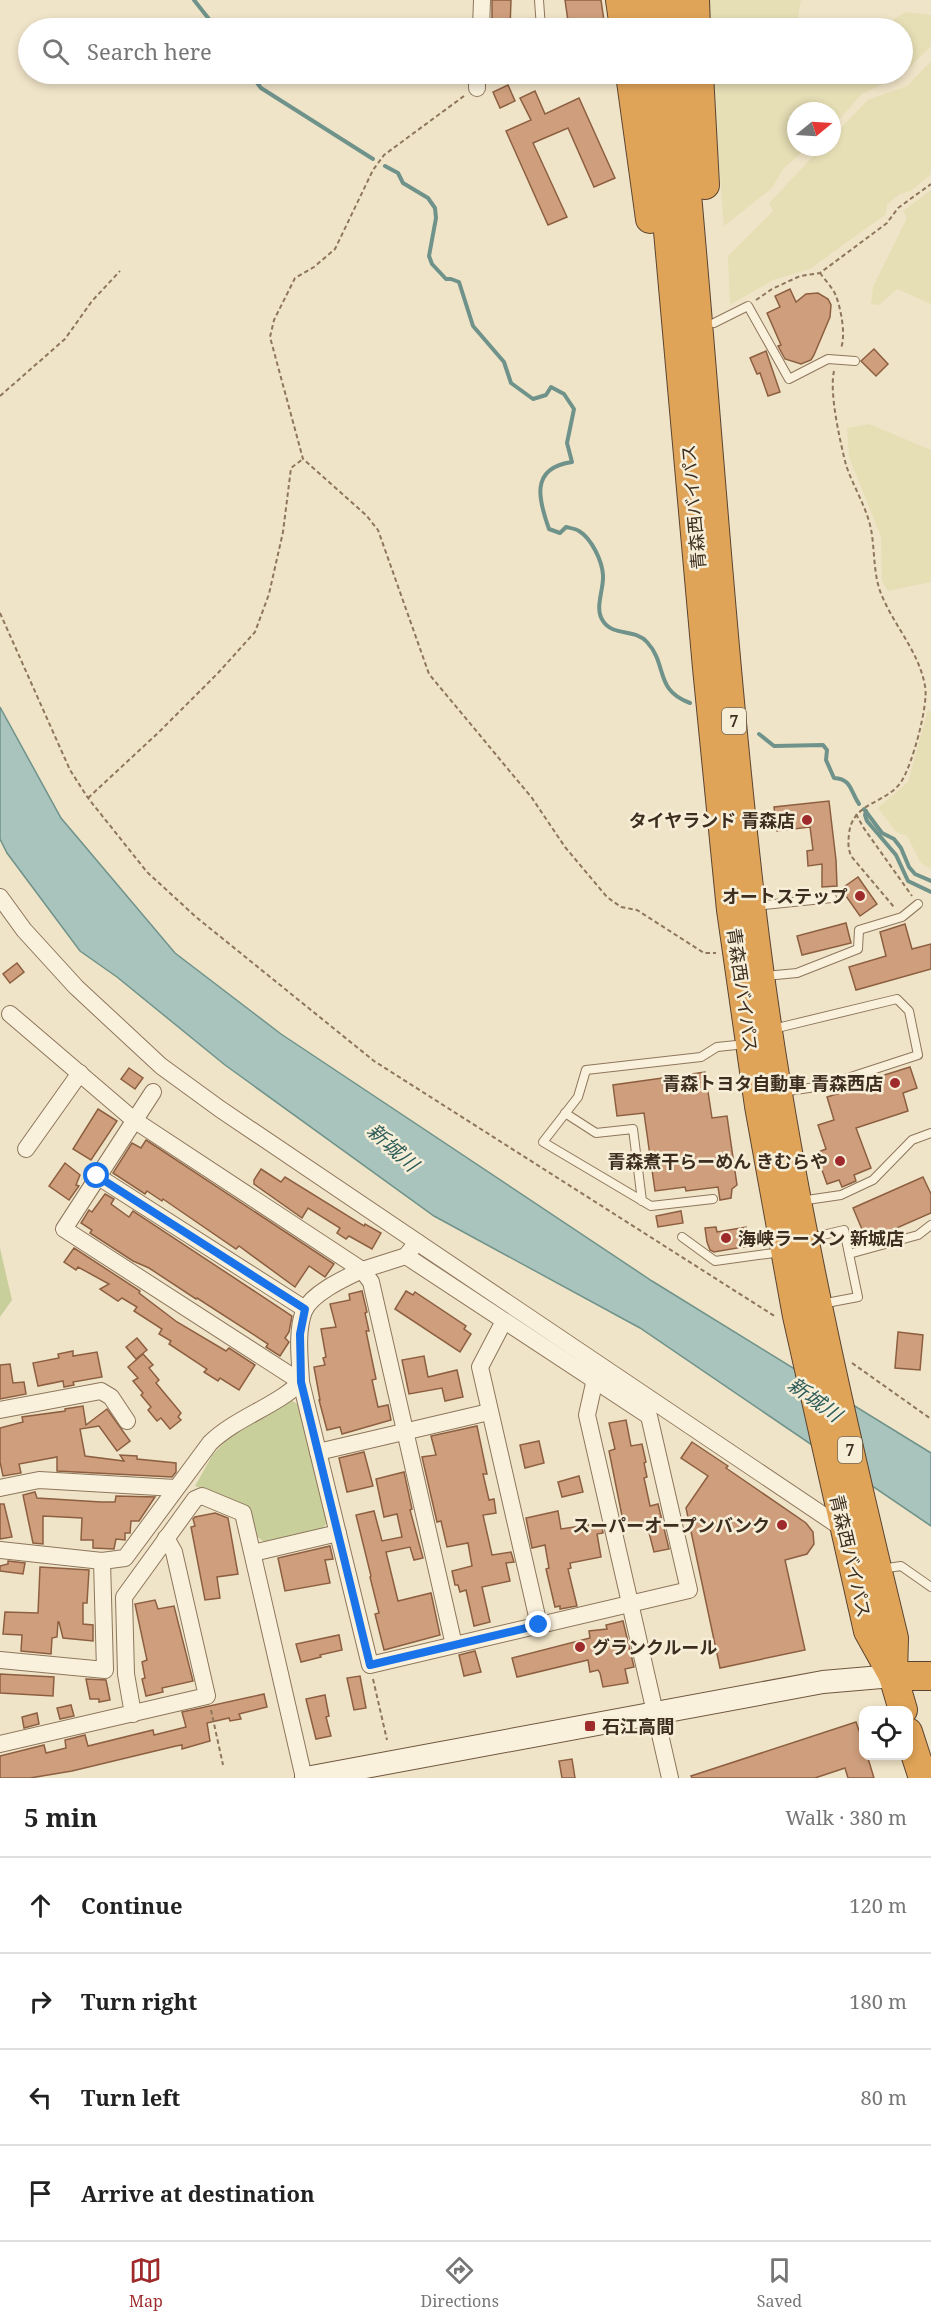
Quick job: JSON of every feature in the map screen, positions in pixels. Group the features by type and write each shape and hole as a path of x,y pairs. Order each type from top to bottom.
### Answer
{"highway":[{"path":"620,0 623,18"},
{"path":"647,0 649,18"},
{"path":"668,0 670,18"},
{"path":"695,0 696,18"},
{"path":"631,84 670,376 694,512"},
{"name":"青森西バイパス","path":"655,84 719,783 738,953 760,1037 778,1093 797,1201 794,1245"},
{"name":"青森西バイパス","path":"677,84 719,564 752,907 762,976 760,1037 794,1245 807,1311 820,1353 853,1529 868,1631 893,1676 902,1706"},
{"path":"700,84 719,405 719,564"},
{"name":"青森西バイパス","path":"853,1529 877,1570 894,1638 893,1676"},
{"path":"893,1676 931,1676"},
{"path":"913,1745 923,1778"}],"street":[{"path":"481,18 482,0"},
{"path":"0,897 24,930 76,987 161,1066 220,1109 417,1242 853,1529"},
{"path":"10,1014 134,1120 362,1270 371,1282 454,1645"},
{"path":"26,1149 80,1073"},
{"path":"153,1092 64,1229 301,1382"},
{"path":"97,1176 305,1309"},
{"path":"406,1256 649,1416 689,1590 370,1665 301,1382 300,1334 305,1309 329,1286 362,1270 406,1256 417,1242"},
{"path":"504,1321 480,1367 539,1625"},
{"path":"595,1379 587,1414 670,1778"},
{"path":"0,1550 102,1560 126,1558 210,1443 222,1432 289,1393 301,1382"},
{"path":"0,1410 101,1391 111,1397 127,1421"},
{"path":"318,1452 489,1412"},
{"path":"0,1488 39,1480 176,1488"},
{"path":"134,1714 126,1674 124,1597 195,1499 202,1496 243,1513 305,1778 823,1682 893,1676"},
{"path":"253,1553 338,1533"},
{"path":"0,1744 207,1696 174,1552 166,1538"},
{"path":"0,1660 105,1670 102,1560"}],"lane":[{"path":"539,0 540,18"},
{"path":"714,323 748,306 789,379 828,359 855,361"},
{"path":"752,907 832,898"},
{"path":"762,976 797,973 858,950 859,930 902,917 918,904"},
{"path":"713,1199 651,1206 543,1143 578,1097 586,1070 701,1058 717,1047 897,999 909,1011 918,1055 823,1086 778,1093"},
{"path":"566,1113 596,1133 633,1129 642,1201"},
{"path":"797,1201 841,1195 873,1180 912,1140 931,1133"},
{"path":"849,1254 918,1235 931,1225"},
{"path":"682,1237 715,1261 794,1245 844,1230 858,1297 807,1311"},
{"path":"877,1570 901,1566 931,1587"}],"path":[{"path":"473,84 384,155 373,170 335,249 314,267 295,278 274,320 270,337 279,363 303,459 366,515 378,530 429,674 532,798 565,847 608,897 621,907 637,910 704,953 738,953"},
{"path":"748,306 772,289 800,276 820,273 887,223 898,208 931,184"},
{"path":"0,396 65,339 92,302 120,271"},
{"path":"820,273 836,295 841,318 843,343 832,381 834,407 846,464 870,526 881,594 908,640 920,667 927,700 910,764 901,783 888,795 856,814 850,825 848,847 851,856 902,917"},
{"path":"88,798 168,724 255,632 269,594 279,553 291,468 303,459"},
{"path":"0,613 70,770 88,798 147,872 196,918 374,1061 775,1317 807,1311"},
{"path":"856,814 918,904"},
{"path":"820,1353 839,1353 931,1419"},
{"path":"370,1665 387,1740"},
{"path":"207,1696 223,1765"}],"shaded area":[{"path":"709,0 801,0 798,18 709,18"},
{"path":"906,12 931,15 931,46 913,64 913,18 896,18"},
{"path":"931,61 931,174 911,191 900,194 887,204 886,214 810,269 773,280 730,305 728,256 773,211 769,203 813,156 841,156 841,128 868,100 913,84 913,80"},
{"path":"713,84 883,84 862,94 841,117 841,102 787,102 787,156 798,156 783,169 772,188 724,226"},
{"path":"931,190 931,304 897,289 879,305 871,304 873,287 907,218 903,211"},
{"path":"869,424 931,450 931,582 888,591 882,581 881,537 849,457 847,428"},
{"path":"928,710 931,712 931,869 921,863 907,836 896,832 878,808 908,782"}],"green space":[{"path":"0,1248 12,1300 0,1317"},
{"path":"291,1400 302,1407 328,1521 322,1530 266,1543 256,1536 250,1509 195,1486 213,1454 228,1439"}],"water":[{"name":"新城川","path":"0,707 61,818 175,953 281,1034 652,1281 931,1453 931,1526 640,1328 434,1216 225,1065 117,977 80,951 7,853 0,839"}],"building":[{"path":"492,0 511,0 510,18 492,18"},
{"path":"565,0 601,0 604,18 568,18"},
{"path":"508,85 515,101 500,108 493,92"},
{"path":"535,91 545,114 579,98 615,178 594,187 568,128 533,143 567,217 548,225 506,131 531,120 520,98"},
{"path":"790,289 796,302 806,294 818,293 828,299 831,305 830,317 814,355 811,360 801,364 785,359 767,313 780,307 775,296"},
{"path":"874,349 888,364 876,376 861,361"},
{"path":"766,351 780,392 768,396 760,373 757,374 750,358"},
{"path":"829,801 837,886 822,887 822,864 808,866 807,851 813,850 810,827 777,831 774,807"},
{"path":"858,877 877,904 860,916 841,889"},
{"path":"846,923 851,943 802,955 797,936"},
{"path":"905,924 912,949 931,944 931,969 856,990 849,967 886,956 880,932"},
{"path":"17,963 24,972 10,983 3,974"},
{"path":"910,1067 917,1088 903,1093 908,1111 856,1128 871,1168 854,1175 856,1181 842,1187 839,1180 827,1184 816,1153 826,1149 818,1125 834,1120 827,1097 879,1081 878,1077"},
{"path":"129,1068 143,1078 135,1089 121,1079"},
{"path":"705,1072 712,1118 727,1116 737,1185 732,1189 731,1198 720,1200 718,1187 686,1191 685,1187 655,1191 644,1113 617,1116 613,1085"},
{"path":"98,1109 117,1121 91,1160 73,1149"},
{"path":"146,1140 334,1264 325,1277 309,1266 295,1287 239,1246 236,1249 163,1199 162,1201 147,1191 145,1194 113,1173 132,1143 141,1148"},
{"path":"65,1163 80,1175 76,1185 79,1186 69,1200 49,1186"},
{"path":"261,1169 281,1182 285,1177 364,1226 365,1224 381,1233 372,1249 349,1236 346,1239 337,1233 340,1228 308,1208 302,1218 254,1184"},
{"path":"923,1177 931,1194 931,1213 867,1241 853,1208"},
{"path":"105,1194 114,1199 111,1204 129,1217 133,1211 292,1316 289,1332 285,1338 289,1342 280,1356 266,1347 268,1344 197,1298 90,1233 92,1230 81,1223 89,1210 92,1212"},
{"path":"681,1211 683,1223 658,1227 656,1216"},
{"path":"716,1227 717,1232 746,1227 749,1246 714,1252 710,1250 705,1228"},
{"path":"74,1248 140,1291 139,1293 177,1322 226,1351 229,1348 255,1365 239,1390 220,1378 218,1381 204,1372 207,1369 169,1344 171,1341 159,1334 162,1329 134,1311 137,1307 122,1298 118,1301 100,1289 109,1284 78,1267 76,1270 64,1262"},
{"path":"362,1291 369,1331 366,1331 376,1379 372,1380 378,1407 388,1405 391,1420 342,1434 340,1427 327,1430 314,1367 325,1365 323,1358 326,1357 321,1329 336,1327 330,1304 350,1300 349,1294"},
{"path":"406,1291 413,1295 415,1292 466,1326 464,1329 471,1334 460,1352 395,1309"},
{"path":"898,1332 923,1335 920,1370 895,1368"},
{"path":"137,1338 147,1350 136,1359 126,1347"},
{"path":"73,1351 73,1356 97,1352 102,1377 73,1382 74,1385 64,1387 63,1381 38,1386 33,1363 59,1358 58,1354"},
{"path":"143,1354 153,1365 149,1368 159,1380 156,1383 181,1413 178,1417 181,1420 170,1429 161,1418 157,1421 148,1410 151,1407 133,1381 138,1378 128,1367"},
{"path":"424,1356 428,1377 457,1370 463,1397 445,1401 442,1388 409,1394 402,1360"},
{"path":"10,1364 13,1383 24,1382 26,1394 0,1399 0,1365"},
{"path":"83,1406 86,1425 107,1409 130,1441 117,1451 99,1426 80,1429 85,1456 124,1461 120,1455 137,1456 137,1459 176,1463 176,1472 172,1477 57,1471 57,1457 19,1464 21,1473 3,1476 0,1462 0,1428 23,1422 22,1417"},
{"path":"626,1420 631,1446 642,1444 647,1477 644,1478 650,1506 658,1504 669,1549 654,1552 646,1521 624,1526 609,1451 615,1449 609,1423"},
{"path":"477,1426 487,1474 483,1474 489,1500 494,1499 496,1513 483,1515 492,1555 511,1552 514,1562 506,1563 510,1581 482,1587 490,1622 474,1626 466,1590 460,1592 458,1585 455,1585 452,1571 472,1566 468,1543 447,1547 441,1521 437,1522 422,1457 436,1455 431,1436"},
{"path":"539,1441 544,1463 525,1468 520,1445"},
{"path":"692,1442 806,1523 813,1532 814,1544 807,1554 785,1560 805,1650 720,1668 686,1508 708,1476 681,1458"},
{"path":"364,1452 373,1486 347,1492 339,1458"},
{"path":"404,1472 412,1509 410,1510 423,1558 414,1560 410,1547 386,1552 398,1601 431,1593 440,1635 384,1650 375,1614 379,1613 356,1515 374,1511 382,1541 402,1537 397,1514 384,1517 376,1479"},
{"path":"579,1476 583,1492 562,1497 558,1482"},
{"path":"35,1492 37,1498 101,1502 115,1502 116,1496 155,1497 139,1521 131,1521 130,1533 125,1533 125,1540 116,1539 114,1549 93,1548 93,1540 81,1540 82,1518 43,1516 43,1544 33,1543 23,1495"},
{"path":"0,1504 4,1504 12,1537 0,1539"},
{"path":"558,1511 561,1529 601,1523 603,1533 597,1534 601,1557 570,1563 571,1568 568,1569 577,1606 560,1609 560,1606 555,1607 546,1569 549,1568 545,1545 532,1548 526,1518"},
{"path":"215,1513 228,1518 238,1574 217,1577 220,1598 205,1600 191,1527 195,1526 193,1519 195,1517"},
{"path":"330,1546 333,1559 325,1560 330,1583 285,1591 278,1558"},
{"path":"8,1561 25,1563 23,1574 0,1571 0,1566 8,1564"},
{"path":"40,1567 89,1570 87,1603 83,1603 83,1624 93,1625 93,1641 63,1638 59,1622 57,1637 52,1638 51,1654 21,1651 22,1635 3,1634 5,1612 38,1613"},
{"path":"155,1600 158,1609 174,1606 193,1681 162,1688 163,1692 146,1696 142,1679 145,1678 142,1662 147,1660 135,1604"},
{"path":"623,1621 634,1667 625,1669 628,1683 603,1687 600,1673 598,1670 590,1672 588,1660 517,1677 512,1658 590,1638 589,1631 607,1629 606,1625"},
{"path":"339,1635 342,1650 301,1662 296,1644"},
{"path":"475,1651 481,1672 464,1676 459,1655"},
{"path":"0,1674 54,1677 53,1696 0,1693"},
{"path":"360,1676 366,1708 354,1710 347,1678"},
{"path":"86,1679 106,1680 110,1700 99,1702 99,1699 90,1699"},
{"path":"264,1694 267,1707 239,1714 241,1719 230,1721 229,1718 207,1723 210,1741 182,1749 182,1745 176,1746 72,1771 30,1778 0,1778 0,1756 44,1745 46,1753 66,1748 65,1740 85,1735 88,1746 153,1730 154,1735 186,1727 182,1712"},
{"path":"325,1695 329,1716 326,1717 331,1736 316,1739 306,1699"},
{"path":"71,1705 74,1716 60,1719 57,1708"},
{"path":"37,1713 39,1724 24,1728 22,1717"},
{"path":"856,1722 859,1731 859,1760 869,1760 874,1778 848,1778 845,1768 815,1778 692,1778 691,1776"},
{"path":"572,1759 575,1778 562,1778 559,1761"}],"waterway":[{"path":"194,0 208,18"},
{"path":"258,84 373,159"},
{"path":"385,166 398,173 403,183 428,198 435,208 436,218 429,256 432,264 446,279 459,282 473,326 504,362 511,383 533,399 546,395 551,387 564,394 574,409 567,443 572,462 558,465 549,471 543,478 541,487 542,508 549,529 560,533 566,527 579,531 588,539 596,551 602,569 603,581 599,610 603,621 612,629 636,635 647,642 658,659 666,684 679,698 690,703"},
{"path":"759,734 774,746 823,745 827,750 826,760 834,778 850,786 859,804"},
{"path":"864,809 882,833 894,839 915,874 931,881"},
{"path":"866,811 867,821 896,855 908,881 931,892"}],"place":[{"name":"タイヤランド 青森店","path":"807,820"},
{"name":"オートステップ","path":"860,896"},
{"name":"青森トヨタ自動車 青森西店","path":"895,1083"},
{"name":"青森煮干らーめん きむらや","path":"840,1161"},
{"name":"海峡ラーメン 新城店","path":"726,1238"},
{"name":"スーパーオープンバンク","path":"782,1525"},
{"name":"グランクルール","path":"580,1647"},
{"name":"石江高間","path":"590,1726"}],"route":[{"path":"97,1176 305,1309 300,1334 301,1382 370,1665 539,1625"}]}
